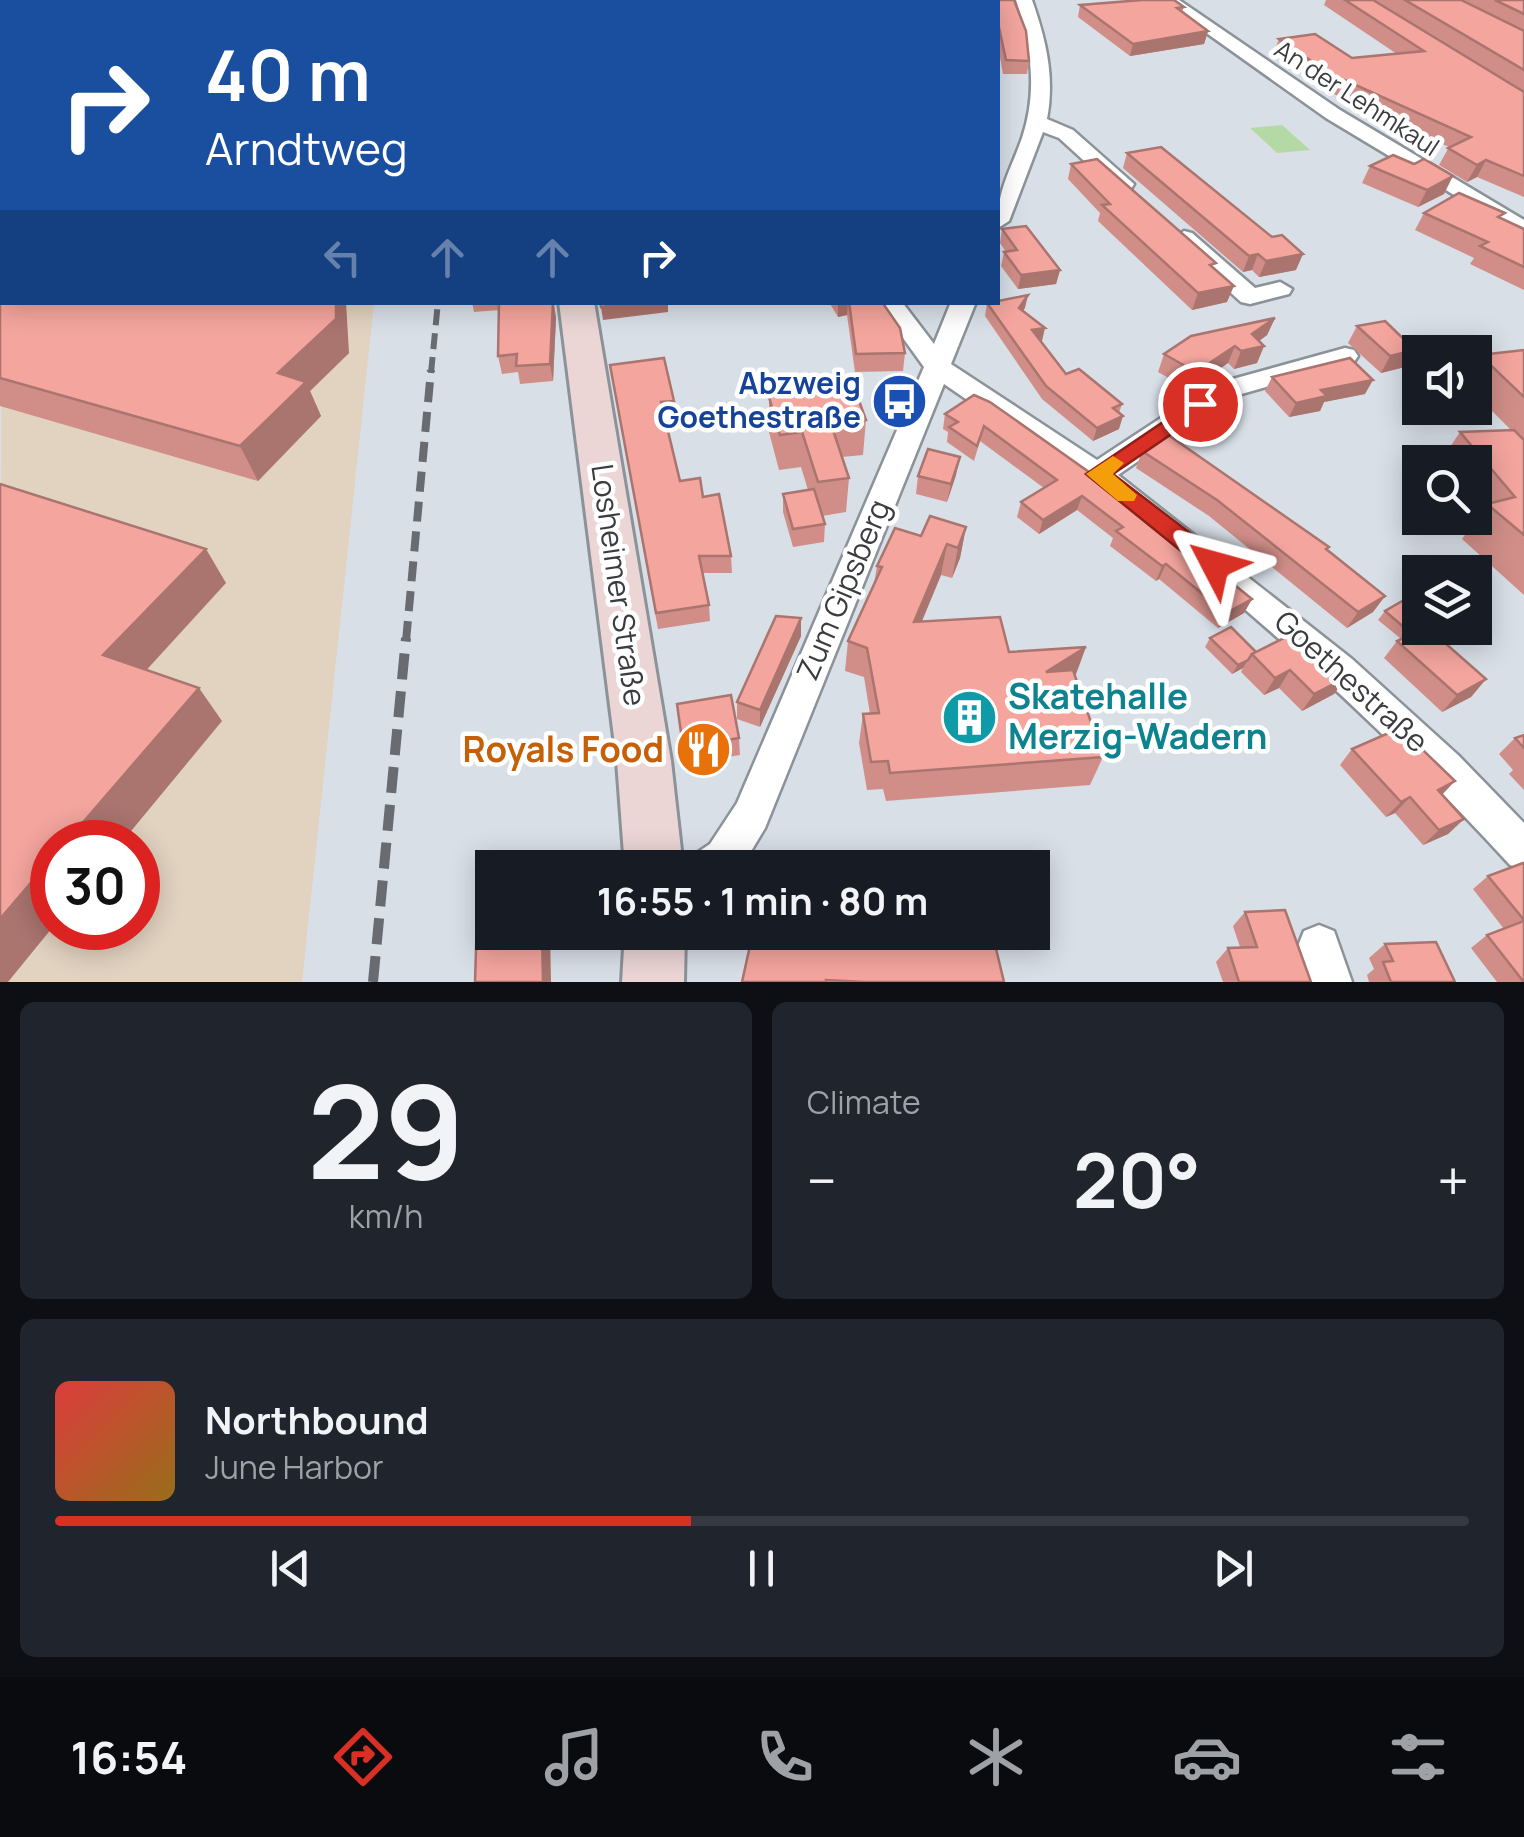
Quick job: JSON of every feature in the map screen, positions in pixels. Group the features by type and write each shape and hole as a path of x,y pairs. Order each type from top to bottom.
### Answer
{"main road":[{"name":"Losheimer Straße","path":"576,305 644,761 652,850"},
{"path":"652,982 654,950"}],"street":[{"path":"1000,217 1038,122 1044,88 1038,41 1024,0"},
{"name":"An der Lehmkaul","path":"1168,0 1333,114 1524,230"},
{"path":"1038,122 1066,134 1137,197"},
{"path":"1165,222 1250,297 1280,289"},
{"name":"Goethestraße","path":"892,305 937,367 1097,474 1340,668 1445,767 1524,851"},
{"name":"Zum Gipsberg","path":"729,850 751,815 963,305"},
{"path":"1097,474 1221,391 1345,356"}],"shaded area":[{"path":"2,305 374,305 302,982 0,982"}],"green space":[{"path":"1282,125 1310,150 1277,153 1250,128"}],"building":[{"path":"1000,0 1014,0 1026,31 1029,61 1006,60 1000,32"},
{"path":"1174,0 1184,7 1177,8 1208,31 1133,44 1080,5"},
{"path":"1345,0 1373,0 1524,92 1524,176 1486,160 1477,165 1448,148 1471,137 1329,73 1279,39 1315,34 1352,58 1424,51"},
{"path":"1405,0 1461,0 1524,31 1524,70"},
{"path":"1495,0 1524,0 1524,14"},
{"path":"1161,147 1272,237 1282,235 1303,254 1266,261 1258,254 1249,256 1127,153"},
{"path":"1393,155 1414,164 1424,159 1453,176 1427,190 1370,166"},
{"path":"1097,159 1216,263 1210,265 1234,286 1198,293 1102,205 1110,204 1071,164"},
{"path":"1459,193 1505,213 1498,217 1524,229 1524,267 1480,246 1488,242 1424,213"},
{"path":"1026,226 1060,270 1021,275 1004,252 1017,250 1002,229"},
{"path":"1028,295 1019,308 1045,328 1032,330 1066,374 1079,369 1122,404 1113,408 1123,416 1097,428 1046,386 988,305 1000,305 1000,301"},
{"path":"0,305 336,305 336,319 278,373 306,382 240,446 0,378"},
{"path":"499,305 553,305 550,364 516,366 517,354 498,356"},
{"path":"849,305 884,305 900,328 905,353 856,354"},
{"path":"1275,318 1252,334 1264,346 1241,351 1235,346 1196,372 1164,354 1191,336"},
{"path":"1385,321 1402,337 1402,353 1390,356 1357,326"},
{"path":"1524,350 1524,397 1492,366 1492,354"},
{"path":"664,358 674,401 661,402 680,481 700,478 703,497 719,494 731,556 699,556 709,605 656,613 610,365"},
{"path":"1350,358 1373,380 1321,390 1327,396 1296,403 1272,377"},
{"path":"854,387 866,420 831,424 849,478 818,482 802,432 780,435 769,397"},
{"path":"974,395 990,402 1137,506 1252,599 1226,613 1166,564 1162,566 1116,531 1123,527 1082,496 1043,520 1021,502 1057,480 984,426 977,446 949,427 958,422 945,414"},
{"path":"1514,430 1524,440 1524,535 1492,508 1492,503 1515,497 1492,470 1492,445 1471,445 1460,432"},
{"path":"1167,434 1329,547 1326,549 1385,596 1358,612 1217,500 1142,451"},
{"path":"928,449 960,457 951,484 918,476"},
{"path":"0,484 206,549 103,655 199,688 85,820 30,820 30,884 0,919"},
{"path":"814,489 825,524 793,529 783,494"},
{"path":"930,516 966,527 958,548 947,544 914,622 1000,617 1009,652 1086,647 1046,672 1073,670 1103,757 890,773 888,761 871,762 863,714 879,713 867,648 848,641 895,528 921,536"},
{"path":"1402,601 1402,626 1385,611"},
{"path":"776,616 801,618 760,710 737,702"},
{"path":"1231,627 1256,652 1238,665 1210,638"},
{"path":"1296,632 1347,677 1314,694 1290,670 1275,678 1252,654"},
{"path":"1402,639 1402,645 1447,645 1486,679 1457,695 1397,641"},
{"path":"731,695 739,738 683,747 677,704"},
{"path":"1400,728 1455,781 1438,790 1464,819 1439,830 1410,797 1401,802 1352,749"},
{"path":"1524,864 1524,920 1488,876"},
{"path":"1285,910 1311,982 1239,982 1228,948 1257,947 1245,912"},
{"path":"1524,921 1524,981 1523,981 1487,935"},
{"path":"1436,942 1455,982 1391,982 1383,962 1393,961 1385,944"},
{"path":"476,950 542,950 543,982 475,982"},
{"path":"749,950 996,950 1004,982 826,980 742,982"}],"railway":[{"path":"431,373 438,305"},
{"path":"406,641 431,370"},
{"path":"373,982 406,638"}],"slow traffic":[{"path":"1113,463 1097,474 1126,495"}],"place":[{"name":"Abzweig Goethestraße","path":"900,401"},
{"name":"Skatehalle Merzig-Wadern","path":"969,717"},
{"name":"Royals Food","path":"703,750"}],"route":[{"path":"1200,404 1097,474 1215,565"}]}
